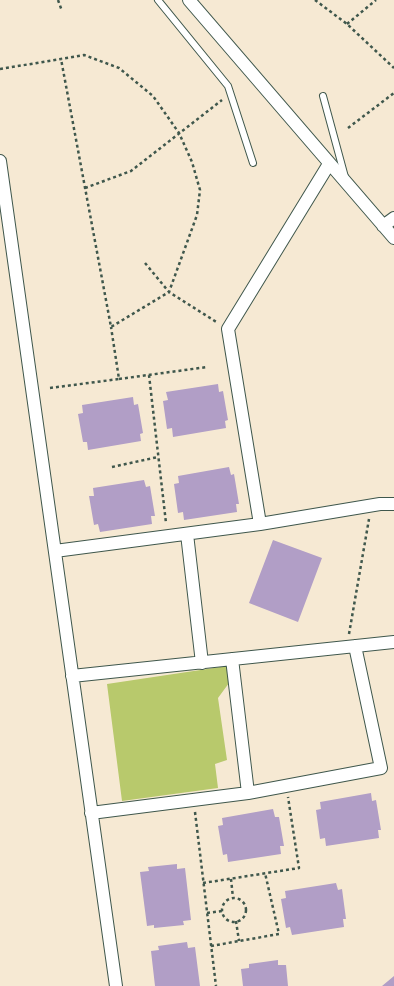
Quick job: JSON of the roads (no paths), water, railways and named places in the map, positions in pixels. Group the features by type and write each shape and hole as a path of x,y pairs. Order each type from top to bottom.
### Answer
{"street":[{"path":"189,0 394,238"},
{"path":"0,161 116,986"},
{"path":"260,524 228,329 329,164"},
{"path":"383,226 394,218"},
{"path":"55,551 260,524 371,505 394,504"},
{"path":"187,534 202,662"},
{"path":"72,676 394,642"},
{"path":"91,813 248,793 381,768 351,646"},
{"path":"232,659 248,793"}],"lane":[{"path":"158,0 228,86 253,163"},
{"path":"323,96 347,185"}]}
